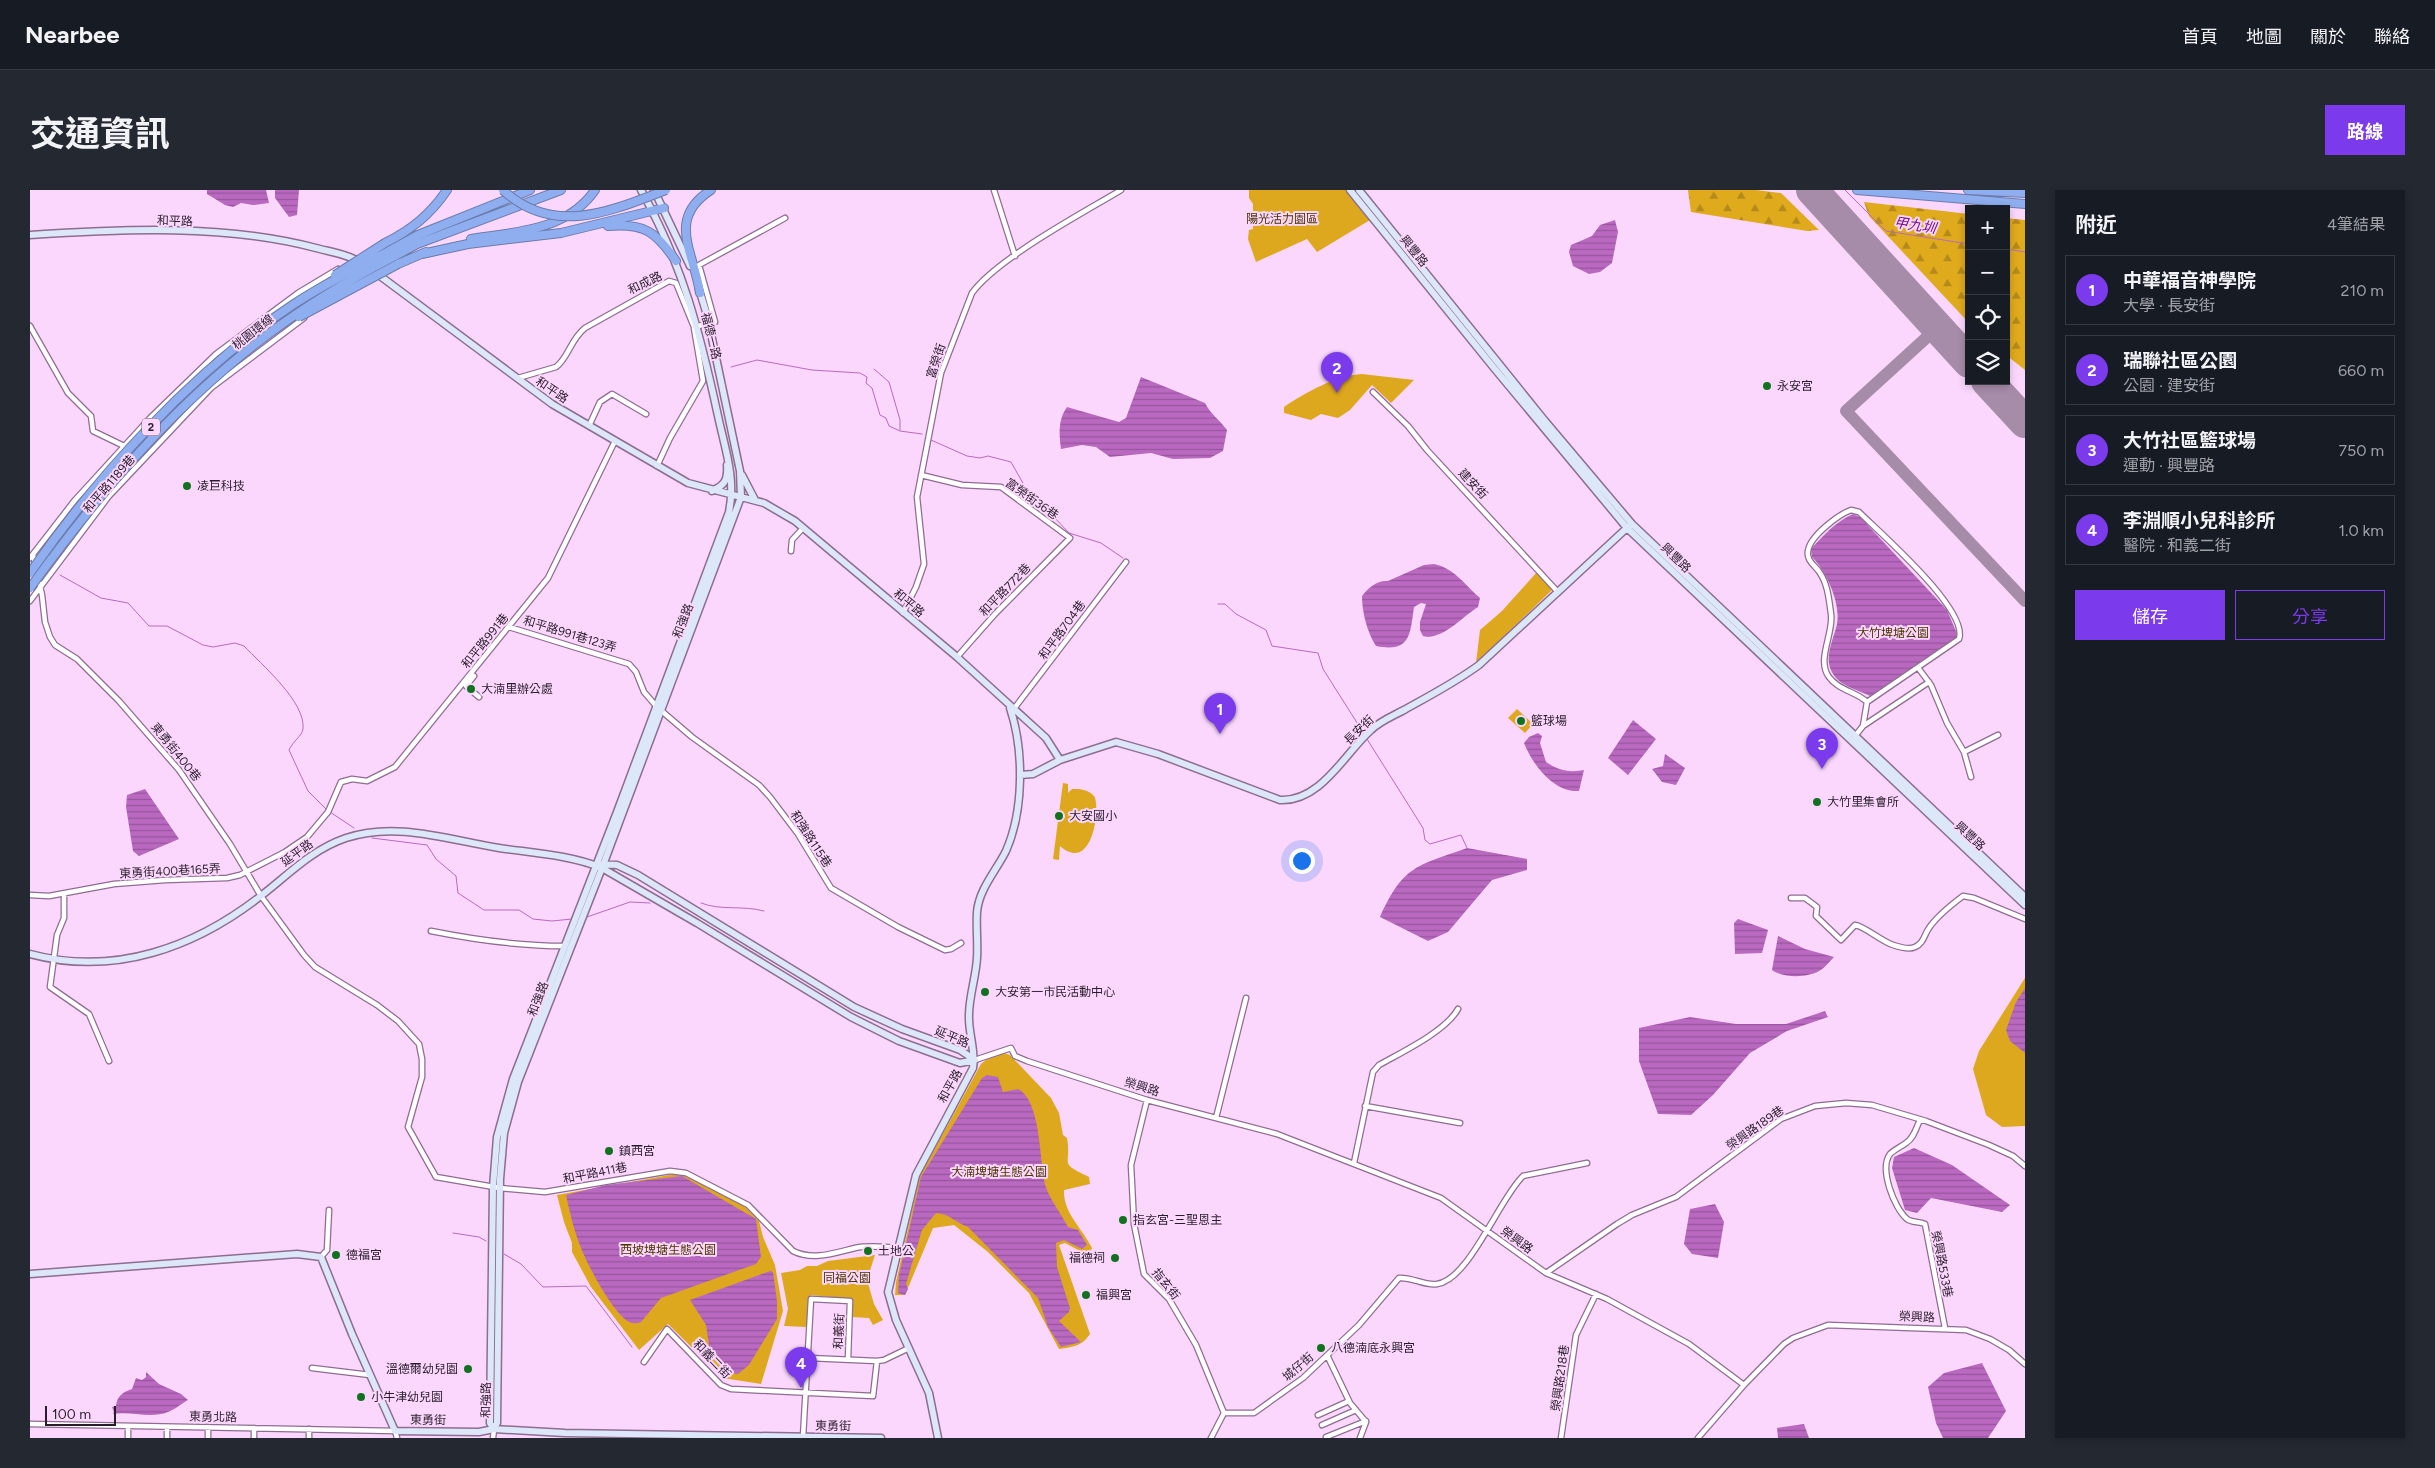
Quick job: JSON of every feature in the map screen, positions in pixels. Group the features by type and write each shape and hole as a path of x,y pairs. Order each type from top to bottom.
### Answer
{"highway":[{"path":"389,250 441,190"},
{"path":"389,250 432,210 447,190"},
{"path":"503,190 515,200 538,211 552,215 572,216 606,212 666,190"},
{"name":"桃園環線","path":"30,588 94,504 180,409 267,335 343,284 389,250 418,234 530,190"},
{"name":"桃園環線","path":"30,573 46,550 128,451 175,402 220,360 295,304 352,263 389,250 417,244 561,190"},
{"path":"267,335 398,264 452,242 507,233 556,222 571,214 594,190"},
{"path":"700,293 684,230 688,212 702,196 711,190"},
{"path":"1857,190 2025,204"},
{"path":"1968,190 2025,193"},
{"path":"422,254 468,244 529,238 584,228 664,208"},
{"path":"584,228 627,226 645,229 655,234 664,243 676,261"}],"street":[{"name":"福德一路","path":"641,190 654,212 676,261 696,326 731,465 733,496"},
{"name":"福德一路","path":"654,190 689,262 700,293 740,471 741,497"},
{"path":"994,190 1015,256"},
{"name":"富榮街","path":"903,613 924,564 924,551 917,509 921,475 941,373 972,293 1015,256 1121,190"},
{"name":"興豐路","path":"1350,190 1500,376 1629,526 2025,905"},
{"name":"興豐路","path":"1359,190 1629,526 2025,897"},
{"path":"657,466 670,438 703,381 696,326 715,322 699,265 786,218"},
{"name":"和平路","path":"30,235 130,230 264,236 354,259 378,273 552,404 688,483 712,491 755,500 779,511 803,528 957,657 1046,738 1060,760"},
{"name":"和平路1189巷","path":"31,556 75,500 124,446 216,354 298,293 354,259"},
{"name":"和平路1189巷","path":"30,601 39,586 109,496 211,388 296,322 378,273"},
{"name":"和成路","path":"516,378 556,367 560,364 575,336 585,328 669,281 676,283 696,326"},
{"path":"30,326 68,393 91,416 93,431 124,446"},
{"name":"建安街","path":"1373,392 1408,426 1427,450 1557,591"},
{"path":"589,426 600,402 612,394 646,414"},
{"path":"712,491 722,487 727,477 722,434"},
{"name":"和平路991巷","path":"246,870 296,846 307,837 329,810 341,782 344,780 367,780 395,767 551,573 615,441"},
{"path":"740,471 755,500"},
{"name":"富榮街36巷","path":"921,475 962,485 1002,487 1070,538"},
{"name":"和強路","path":"494,1429 497,1423 496,1188 509,1114 567,947 601,866 659,709 733,496"},
{"name":"和強路","path":"659,709 741,497"},
{"path":"75,500 96,512"},
{"path":"1863,726 1867,702 1919,669 1959,640 1960,629 1940,592 1859,512 1851,510 1841,514 1814,540 1807,552 1808,558 1821,574 1828,592 1832,623 1824,660 1825,668 1829,677 1835,682 1867,702"},
{"name":"長安街","path":"1060,760 1116,742 1158,754 1280,800 1289,800 1300,796 1332,773 1372,729 1465,676 1479,665 1629,526"},
{"path":"791,552 792,540 803,528"},
{"name":"和平路772巷","path":"957,657 995,614 1070,538"},
{"name":"東勇街400巷","path":"31,556 50,637 55,645 77,659 160,748 200,798 261,896 316,967 377,1005 398,1021"},
{"name":"和平路704巷","path":"1011,708 1126,562"},
{"name":"和平路991巷123弄","path":"509,626 622,660 636,672 644,692 659,709"},
{"path":"1919,669 1928,682 1947,723 1964,752 1971,777"},
{"path":"474,676 466,686 479,697"},
{"path":"1855,736 1863,726 1928,682"},
{"name":"和平路","path":"938,1438 930,1393 896,1320 888,1292 916,1175 973,1068 974,1060 969,1015 977,957 977,911 984,888 1008,843 1016,812 1020,775 1019,741 1011,708"},
{"name":"和強路115巷","path":"659,709 692,736 759,785 798,834 831,888 898,927 945,950 961,943"},
{"path":"1964,752 1998,735"},
{"path":"1020,775 1033,774 1060,760"},
{"name":"延平路","path":"30,954 53,959 114,961 151,955 184,944 208,932 261,896 303,861 330,844 360,834 391,830 420,833 601,866 617,865 638,875 854,1007 902,1030 960,1050 974,1060"},
{"name":"延平路","path":"601,866 872,1029 960,1063 974,1060"},
{"name":"東勇街400巷165弄","path":"30,895 64,894 114,884 227,878 240,875 246,870"},
{"path":"64,894 64,918 57,935 50,988 89,1014 109,1061"},
{"path":"1791,898 1805,898 1817,907 1816,916 1841,940 1855,925 1860,925 1873,936 1901,948 1914,948 1922,943 1929,928 1952,904 1963,896 1974,898 2025,919"},
{"path":"431,931 485,942 567,947"},
{"path":"1216,1118 1246,998"},
{"path":"1354,1163 1373,1072 1379,1065 1437,1030 1455,1015 1458,1008"},
{"name":"和平路411巷","path":"398,1021 419,1044 422,1059 422,1076 408,1127 436,1177 496,1188 554,1191 616,1179 678,1171 695,1176 724,1194 748,1205 793,1251 800,1254 815,1256 878,1246 899,1248"},
{"name":"榮興路","path":"974,1060 1011,1048 1015,1056 1027,1061 1148,1100 1277,1134 1441,1198 1546,1273 1596,1294 1690,1344 1744,1385 1788,1341 1822,1327 1836,1324 1945,1328 1980,1334 2009,1350 2025,1364"},
{"name":"指玄街","path":"1148,1100 1131,1165 1134,1224 1144,1274 1169,1299 1196,1345 1224,1413"},
{"name":"榮興路189巷","path":"1546,1273 1632,1215 1676,1197 1769,1127 1804,1108 1834,1103 1859,1103 1920,1120 1989,1145 2013,1156 2025,1166"},
{"path":"1365,1106 1460,1123"},
{"name":"榮興路533巷","path":"1920,1120 1912,1138 1890,1155 1887,1163 1889,1184 1899,1209 1909,1221 1925,1224 1945,1328"},
{"path":"1486,1230 1505,1198 1524,1176 1587,1164"},
{"path":"30,1274 297,1254 321,1257 327,1250 329,1210"},
{"name":"城仔街","path":"1224,1413 1254,1413 1304,1378 1373,1310 1399,1278 1436,1284 1456,1274 1486,1230"},
{"name":"東勇街","path":"321,1257 395,1431 479,1432 494,1429 603,1436 881,1438"},
{"name":"榮興路218巷","path":"1561,1438 1576,1335 1596,1294"},
{"name":"和義街","path":"804,1437 811,1298 850,1301 848,1359"},
{"name":"和義二街","path":"644,1362 667,1329 724,1387 730,1390 874,1396 876,1361"},
{"path":"809,1358 876,1361 884,1360 909,1348"},
{"path":"1327,1355 1349,1401 1366,1421"},
{"path":"312,1368 370,1375"},
{"path":"1698,1438 1744,1385"},
{"path":"1318,1415 1349,1401"},
{"path":"1322,1425 1356,1410"},
{"path":"1211,1438 1224,1413"},
{"path":"1326,1437 1366,1421"},
{"path":"1360,1438 1366,1421"},
{"name":"東勇北路","path":"30,1424 395,1431"},
{"path":"128,1426 128,1438"},
{"path":"167,1427 167,1438"},
{"path":"208,1427 208,1438"},
{"path":"254,1428 254,1438"},
{"path":"309,1429 309,1438"},
{"path":"493,1438 494,1429"},
{"path":"395,1431 397,1438"}],"green space":[{"name":"陽光活力園區","path":"1249,190 1346,190 1370,220 1317,252 1307,239 1256,262 1248,239 1249,230 1253,229 1253,204 1249,198"},
{"path":"1688,190 1756,190 1781,193 1819,230 1807,231 1691,212"},
{"path":"1864,202 1965,214 1965,319 1869,216"},
{"path":"2010,218 2025,220 2025,370 2010,358"},
{"path":"1362,374 1414,380 1391,403 1372,385 1350,410 1338,418 1321,414 1311,420 1284,413 1284,407 1331,381"},
{"path":"1537,572 1552,590 1476,663 1480,630 1502,611"},
{"name":"籃球場","path":"1517,709 1533,724 1525,733 1508,718"},
{"path":"1063,783 1068,784 1068,793 1075,789 1092,794 1096,802 1096,812 1092,835 1087,845 1080,852 1071,853 1060,846 1059,860 1053,859"},
{"path":"2025,978 2025,1126 2002,1127 1986,1115 1973,1069 1979,1051"},
{"name":"大湳埤塘生態公園","path":"1004,1053 1010,1055 1051,1098 1059,1113 1063,1135 1067,1138 1069,1165 1089,1177 1090,1184 1064,1190 1070,1213 1092,1248 1087,1259 1080,1251 1065,1243 1059,1245 1090,1334 1077,1345 1069,1348 1059,1349 1029,1293 988,1252 954,1225 933,1228 905,1295 895,1295 896,1282 920,1176 981,1064"},
{"name":"西坡埤塘生態公園","path":"675,1174 688,1176 744,1206 759,1221 763,1237 775,1265 783,1311 761,1384 723,1378 668,1324 639,1350 591,1287 572,1252 572,1243 557,1195"},
{"name":"同福公園","path":"875,1255 867,1280 874,1304 883,1320 873,1325 869,1318 852,1317 851,1299 811,1295 808,1300 807,1327 784,1326 788,1309 781,1273 800,1270 807,1266 817,1266 828,1261"}],"shaded area":[{"path":"207,190 266,190 269,203 253,205 241,203 233,207 225,205 207,194"},
{"path":"275,190 299,190 297,215 289,217 275,198"},
{"path":"1615,220 1618,232 1612,263 1600,272 1589,274 1573,266 1569,252 1571,245 1592,236 1600,225"},
{"path":"1141,377 1205,403 1227,430 1223,451 1210,458 1173,459 1151,453 1110,457 1096,447 1082,445 1061,449 1061,422 1067,407 1119,422 1126,418"},
{"name":"大竹埤塘公園","path":"1853,514 1860,517 1947,610 1958,636 1870,696 1836,678 1829,665 1829,651 1837,624 1837,607 1827,579 1812,557 1811,549 1835,525"},
{"path":"1434,564 1448,569 1480,598 1478,607 1452,627 1430,637 1423,636 1420,630 1420,622 1426,604 1421,603 1414,607 1409,633 1407,639 1402,644 1396,647 1376,646 1366,622 1362,596 1370,587 1377,583 1388,581 1424,565"},
{"path":"1633,720 1656,739 1628,775 1608,758"},
{"path":"1538,733 1542,736 1540,743 1546,762 1564,770 1584,770 1579,791 1561,787 1553,782 1545,776 1532,760 1524,743 1529,737"},
{"path":"1665,754 1685,768 1676,785 1662,782 1652,769 1663,766"},
{"path":"145,789 179,839 139,856 133,851 126,807 127,795"},
{"path":"1467,848 1527,859 1527,870 1492,880 1448,932 1428,941 1380,917 1396,887 1413,870 1435,859"},
{"path":"1738,919 1768,930 1762,953 1735,954 1734,923"},
{"path":"1778,936 1805,949 1834,957 1825,967 1814,973 1795,976 1782,975 1772,970"},
{"path":"2025,988 2025,1053 2010,1041 2006,1030 2016,1002"},
{"path":"1825,1011 1828,1017 1787,1031 1750,1053 1713,1095 1691,1115 1658,1114 1639,1061 1639,1028 1690,1017 1736,1024 1786,1024"},
{"name":"大湳埤塘生態公園","path":"987,1075 998,1077 1003,1092 1018,1089 1026,1096 1032,1106 1036,1119 1046,1187 1068,1227 1078,1230 1087,1245 1082,1249 1064,1240 1056,1243 1057,1267 1070,1308 1069,1312 1059,1321 1081,1342 1061,1347 1048,1327 1038,1298 968,1227 941,1214 936,1213 922,1230 906,1284 908,1289 905,1295 898,1293 899,1275 921,1177 982,1078"},
{"path":"1914,1148 1952,1165 2010,1205 2002,1212 1931,1198 1917,1213 1905,1210 1892,1168 1894,1157"},
{"path":"682,1176 756,1219 761,1257 756,1264 661,1298 641,1322 630,1322 613,1306 589,1266 576,1235 566,1195 606,1185"},
{"path":"1715,1204 1724,1222 1718,1258 1692,1254 1684,1244 1690,1209"},
{"path":"770,1271 773,1272 777,1301 777,1319 749,1365 738,1374 731,1373 722,1368 710,1352 706,1325 690,1300"},
{"path":"1982,1363 2006,1411 1988,1438 1943,1438 1936,1423 1928,1387 1944,1373"},
{"path":"146,1372 159,1384 181,1394 188,1400 173,1410 161,1414 113,1414 112,1407 116,1406 119,1397 132,1389 136,1378 142,1380 146,1377"},
{"path":"1804,1424 1809,1438 1778,1438 1777,1428"}],"waterway":[{"name":"甲九圳","path":"1845,190 1886,231 1965,243"},
{"name":"甲九圳","path":"2010,250 2025,252"},
{"path":"731,367 757,360 812,370 860,373 867,377 866,383 872,388 880,415 886,418 889,426 900,431 922,434"},
{"path":"874,369 889,382 900,420 900,430"},
{"path":"931,440 967,456 980,458 988,456 1011,462 1024,485 1069,533 1101,543 1123,558"},
{"path":"60,575 101,598 128,603 149,626 167,626 203,645 213,647 235,643 244,646 281,684 297,707 302,718 303,729 289,750 308,791 326,809"},
{"path":"1218,604 1225,604 1236,614 1266,630 1272,646 1318,653 1323,669 1361,729"},
{"path":"1367,739 1423,828 1425,840 1430,844 1461,835 1467,848"},
{"path":"330,812 354,828"},
{"path":"372,838 427,845 436,859 456,876 458,893 484,910 519,910 533,919 552,921 572,919"},
{"path":"587,917 630,902 650,903"},
{"path":"701,903 716,907 748,908 764,911"},
{"path":"453,1233 479,1237 486,1241"},
{"path":"504,1254 521,1264 543,1287 586,1286 632,1347"}],"taxiway":[{"path":"1937,328 1846,411 2025,601"}],"runway":[{"path":"1812,190 1965,358"},
{"path":"1991,385 2025,422"}],"place":[{"name":"永安宮","path":"1767,386"},
{"name":"瑞聯社區公園","path":"1337,393"},
{"name":"凌巨科技","path":"187,486"},
{"name":"大湳里辦公處","path":"471,689"},
{"name":"籃球場","path":"1521,721"},
{"name":"中華福音神學院","path":"1220,734"},
{"name":"大竹社區籃球場","path":"1822,769"},
{"name":"大竹里集會所","path":"1817,802"},
{"name":"大安國小","path":"1059,816"},
{"name":"大安第一市民活動中心","path":"985,992"},
{"name":"鎮西宮","path":"609,1151"},
{"name":"指玄宮-三聖恩主","path":"1123,1220"},
{"name":"土地公","path":"868,1251"},
{"name":"德福宮","path":"336,1255"},
{"name":"福德祠","path":"1115,1258"},
{"name":"福興宮","path":"1086,1295"},
{"name":"八德湳底永興宮","path":"1321,1348"},
{"name":"溫德爾幼兒園","path":"468,1369"},
{"name":"李淵順小兒科診所","path":"801,1388"},
{"name":"小牛津幼兒園","path":"361,1397"}]}
